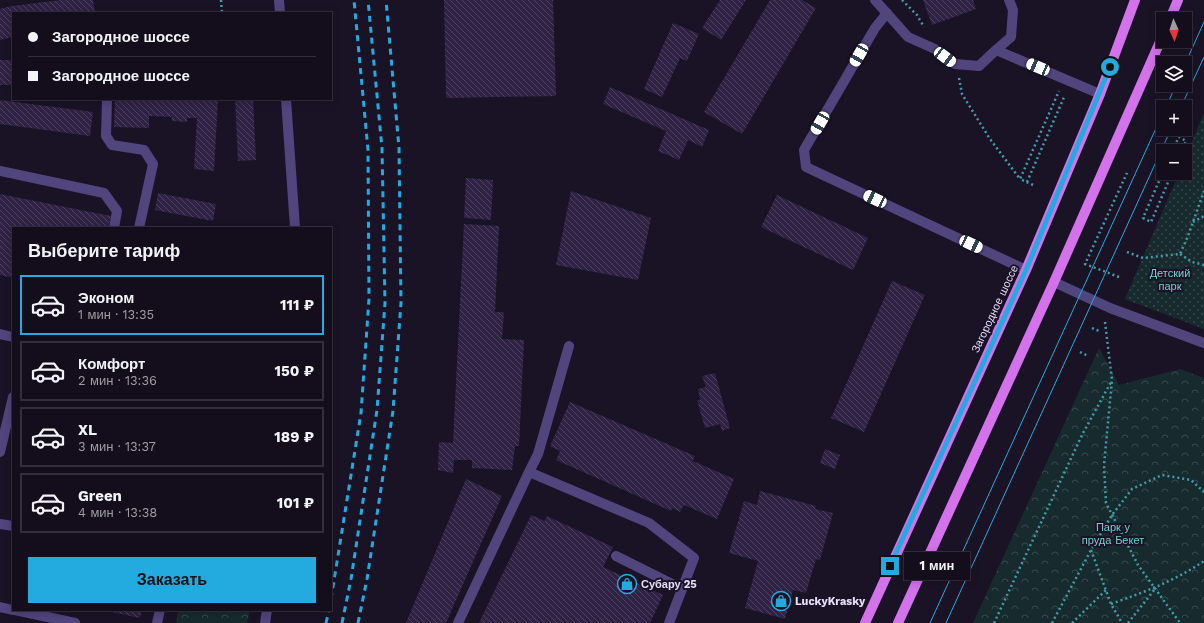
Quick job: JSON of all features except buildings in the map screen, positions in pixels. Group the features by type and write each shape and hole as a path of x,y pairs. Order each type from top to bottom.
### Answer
{"main road":[{"name":"Загородное шоссе","path":"865,623 1026,270 1100,94 1135,0"},
{"path":"1173,12 1178,0"},
{"path":"898,623 1054,282 1157,48"}],"lane":[{"path":"279,0 280,12"},
{"path":"875,0 908,37 935,49 956,64 979,66 1011,37 1013,10 1009,0"},
{"path":"887,13 875,28 804,150 806,167 1026,270"},
{"path":"996,50 1100,94"},
{"path":"107,100 106,136 112,145 144,150 152,164 139,227"},
{"path":"286,100 295,227"},
{"path":"0,171 104,193 117,211 114,227"},
{"path":"1054,282 1110,308 1204,343"},
{"path":"0,334 12,337"},
{"path":"458,623 538,454 569,346"},
{"path":"0,452 12,401"},
{"path":"529,472 649,523 694,558 669,623"},
{"path":"0,524 12,526"},
{"path":"616,556 682,589"},
{"path":"0,607 12,610"},
{"path":"19,611 75,623"},
{"path":"157,623 160,611"},
{"path":"265,623 267,611"}],"path":[{"path":"221,0 222,12"},
{"path":"902,0 917,15 935,49"},
{"path":"956,64 962,94 990,138 1020,179 1033,185"},
{"path":"1020,179 1059,91 1066,94 1027,182"},
{"path":"1176,144 1179,137 1186,141 1185,144"},
{"path":"1119,276 1085,264 1127,173"},
{"path":"1160,180 1143,218 1151,222 1169,180"},
{"path":"1180,254 1204,192"},
{"path":"1193,223 1204,216"},
{"path":"1127,252 1143,258 1180,254 1192,262 1204,265"},
{"path":"1105,320 1112,380 1104,465 1106,503 1138,564 1180,623"},
{"path":"1092,328 1100,331"},
{"path":"1080,352 1088,356"},
{"path":"994,623 1082,434 1112,380"},
{"path":"1052,623 1091,550 1112,515 1132,489 1162,475 1191,480 1204,492"},
{"path":"1091,550 1111,604 1122,623"},
{"path":"1111,604 1155,588 1187,572 1204,561"},
{"path":"1128,623 1155,588"},
{"path":"1072,623 1106,590"}],"green space":[{"name":"Детский парк","path":"1204,113 1204,329 1125,299 1176,180 1192,180 1191,144"},
{"name":"Парк у пруда Бекет","path":"1099,348 1119,385 1180,369 1204,378 1204,623 973,623"},
{"path":"178,611 250,611 247,623 176,623"}],"tram line":[{"path":"1189,56 1204,22"},
{"path":"1184,100 1204,57"},
{"path":"1169,100 1173,92"},
{"path":"930,623 1156,128"},
{"path":"946,623 1168,136"}],"railway":[{"path":"332,593 361,413 369,299 368,150 354,0"},
{"path":"342,623 351,579 377,410 385,303 382,148 368,0"},
{"path":"358,623 367,579 393,411 401,303 399,148 386,0"},
{"path":"326,623 329,611"}],"place":[{"name":"Субару 25","path":"627,584"},
{"name":"LuckyKrasky","path":"781,601"}],"route":[{"path":"890,566 1026,270 1110,67"}]}
